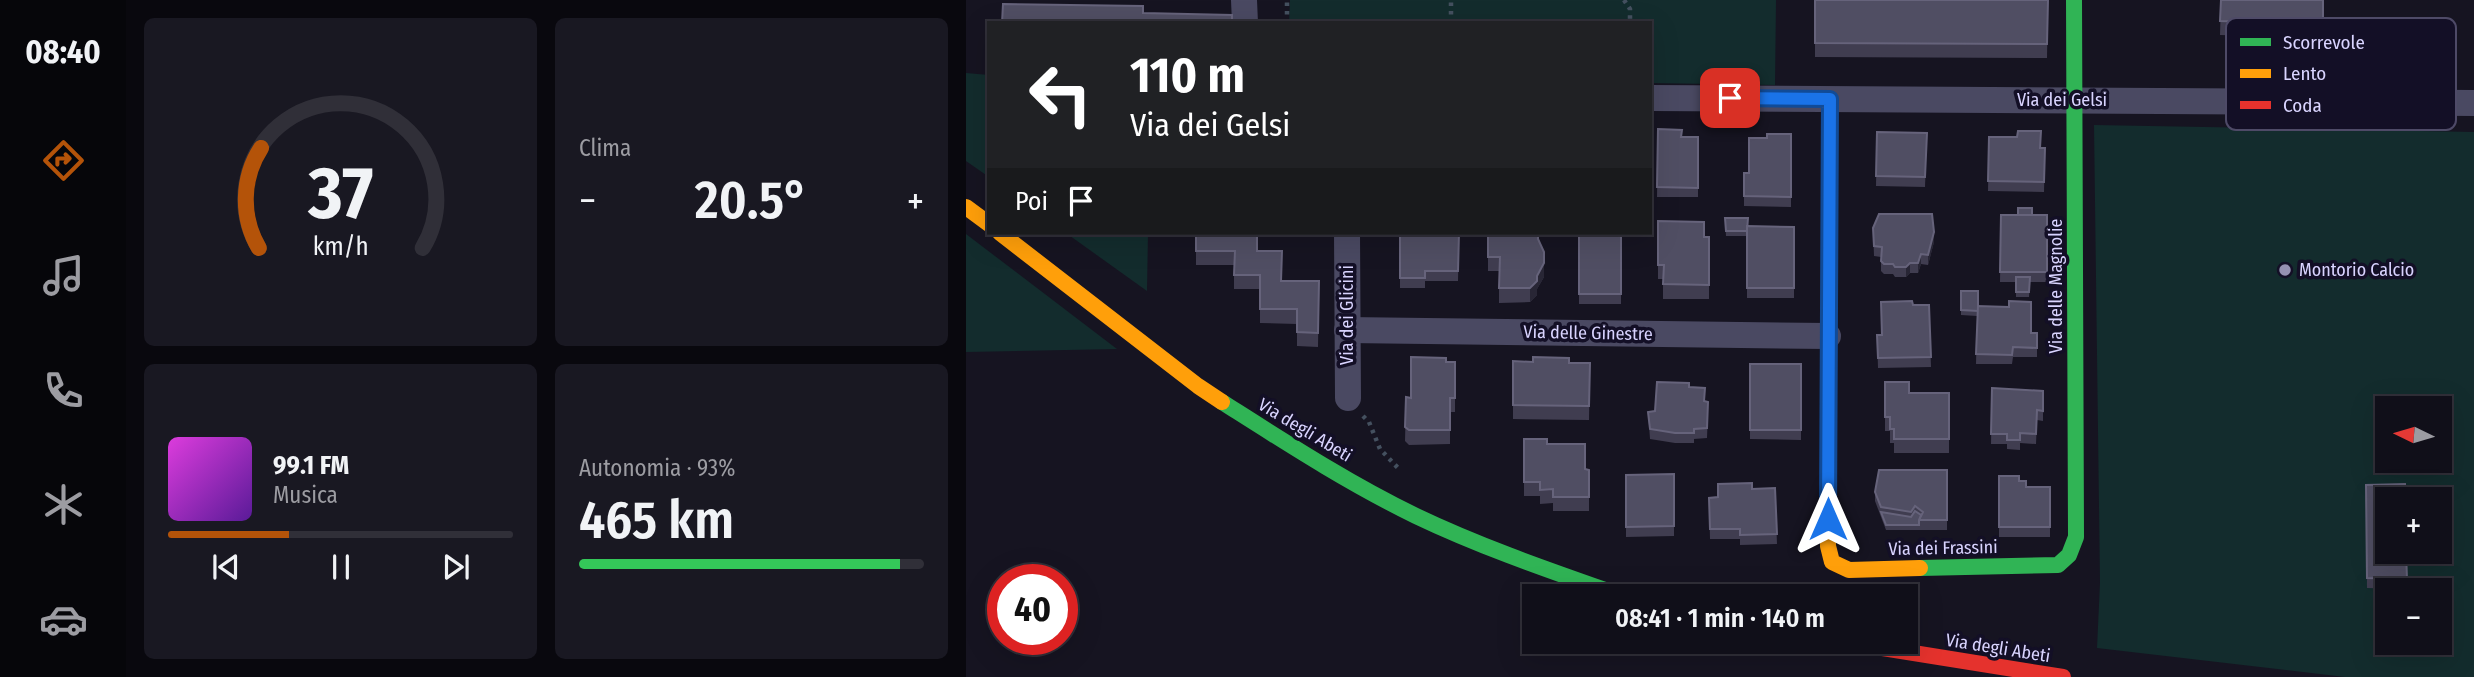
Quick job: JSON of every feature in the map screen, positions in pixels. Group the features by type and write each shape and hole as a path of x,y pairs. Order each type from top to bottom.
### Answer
{"street":[{"path":"1244,0 1245,21"},
{"name":"Via delle Magnolie","path":"2058,565 2069,555 2076,537 2074,0"},
{"name":"Via dei Gelsi","path":"1652,98 2226,101"},
{"name":"Via dei Frassini","path":"1830,99 1828,545 1832,562 1849,570 2058,565"},
{"name":"Via dei Gelsi","path":"2456,103 2474,103"},
{"path":"966,207 987,223"},
{"name":"Via degli Abeti","path":"1002,235 1198,386 1297,450 1415,515 1502,554 1588,584"},
{"name":"Via dei Glicini","path":"1347,235 1348,398"},
{"name":"Via delle Ginestre","path":"1347,330 1828,336"},
{"name":"Via degli Abeti","path":"1918,654 2063,677"}],"path":[{"path":"1287,0 1287,21"},
{"path":"1451,0 1451,21"},
{"path":"1624,0 1630,9 1630,21"},
{"path":"1348,398 1369,422 1380,449 1402,472"}],"green space":[{"path":"1290,0 1776,0 1775,85 1652,83 1652,21 1289,21"},
{"path":"966,73 987,75 987,176 966,161"},
{"name":"Montorio Calcio","path":"2094,125 2226,127 2226,130 2474,132 2474,677 2345,677 2097,648 2100,583"},
{"path":"966,234 1117,349 966,352"},
{"path":"1069,235 1148,235 1147,291"}],"building":[{"path":"1815,0 2048,0 2047,44 1815,43"},
{"path":"2221,0 2323,0 2323,18 2226,18 2226,21 2220,21"},
{"path":"1003,4 1143,6 1143,13 1232,15 1232,21 1002,21"},
{"path":"1658,129 1682,130 1681,137 1698,137 1698,188 1657,187"},
{"path":"2018,131 2041,131 2040,148 2045,148 2044,182 1988,181 1989,137 2017,137"},
{"path":"1877,132 1927,133 1925,177 1876,176"},
{"path":"1767,134 1791,134 1791,197 1744,196 1744,173 1749,173 1749,138 1767,138"},
{"path":"2018,208 2032,208 2032,215 2018,215"},
{"path":"1879,214 1932,214 1934,232 1928,255 1921,254 1918,263 1910,263 1906,267 1884,264 1881,261 1882,247 1874,246 1873,228"},
{"path":"2001,215 2047,215 2047,272 2000,272"},
{"path":"1725,218 1748,218 1747,231 1726,231"},
{"path":"1658,221 1704,222 1704,237 1709,237 1709,285 1663,284 1664,265 1658,265"},
{"path":"1747,226 1794,227 1794,288 1747,288"},
{"path":"1196,235 1257,235 1257,251 1282,251 1281,281 1319,281 1318,333 1297,332 1297,309 1260,309 1260,275 1234,275 1235,251 1196,251"},
{"path":"1400,235 1459,235 1458,271 1425,271 1425,278 1400,278"},
{"path":"1488,235 1538,235 1544,252 1544,263 1537,281 1530,288 1499,288 1500,257 1488,257"},
{"path":"1579,235 1621,235 1621,294 1579,294"},
{"path":"2016,277 2030,277 2029,292 2016,292"},
{"path":"1961,291 1978,291 1978,311 1961,310"},
{"path":"1912,301 1913,305 1929,305 1931,357 1878,358 1877,335 1882,335 1881,302"},
{"path":"2009,301 2031,302 2031,333 2037,333 2037,348 2013,347 2012,355 1976,354 1978,306 2009,307"},
{"path":"1411,357 1446,358 1446,362 1455,362 1455,398 1450,398 1450,430 1409,430 1405,427 1406,397 1411,398"},
{"path":"1533,357 1569,358 1569,363 1590,363 1589,406 1513,405 1513,361 1533,362"},
{"path":"1750,364 1801,364 1801,430 1750,430"},
{"path":"1657,382 1689,383 1689,387 1705,388 1704,401 1708,402 1707,428 1694,429 1694,433 1650,429 1648,412 1655,411"},
{"path":"1885,382 1909,382 1909,393 1949,393 1949,439 1894,439 1894,429 1890,429 1890,417 1885,417"},
{"path":"1992,388 2043,391 2043,411 2037,410 2036,434 2020,433 2020,440 2007,440 2007,434 1991,434"},
{"path":"1524,439 1547,439 1547,444 1585,444 1589,497 1553,497 1553,489 1540,490 1540,482 1524,482"},
{"path":"1879,470 1947,470 1947,520 1919,520 1923,512 1915,506 1911,512 1881,507 1875,492"},
{"path":"1674,474 1674,526 1626,527 1626,475"},
{"path":"1999,476 2019,476 2019,481 2026,481 2026,487 2050,487 2050,527 1999,527"},
{"path":"1752,483 1752,489 1775,488 1777,534 1740,535 1740,529 1710,529 1709,498 1718,497 1718,484"},
{"path":"2405,484 2405,487 2375,487 2375,564 2406,564 2407,578 2367,578 2366,485"},
{"path":"1915,511 1921,515 1919,525 1886,525 1881,512 1911,517"}],"traffic: fast":[{"path":"1920,568 2058,565 2069,555 2076,537 2074,0"},
{"path":"1222,402 1341,476 1416,516 1493,549 1588,584"}],"traffic: slow":[{"path":"1830,99 1828,546 1832,562 1849,570 1920,568"},
{"path":"966,207 987,223"},
{"path":"1003,235 1222,402"}],"traffic: jam":[{"path":"1918,654 2063,677"}],"place":[{"name":"Montorio Calcio","path":"2285,270"}],"route":[{"path":"1730,98 1830,99 1828,519"}]}
